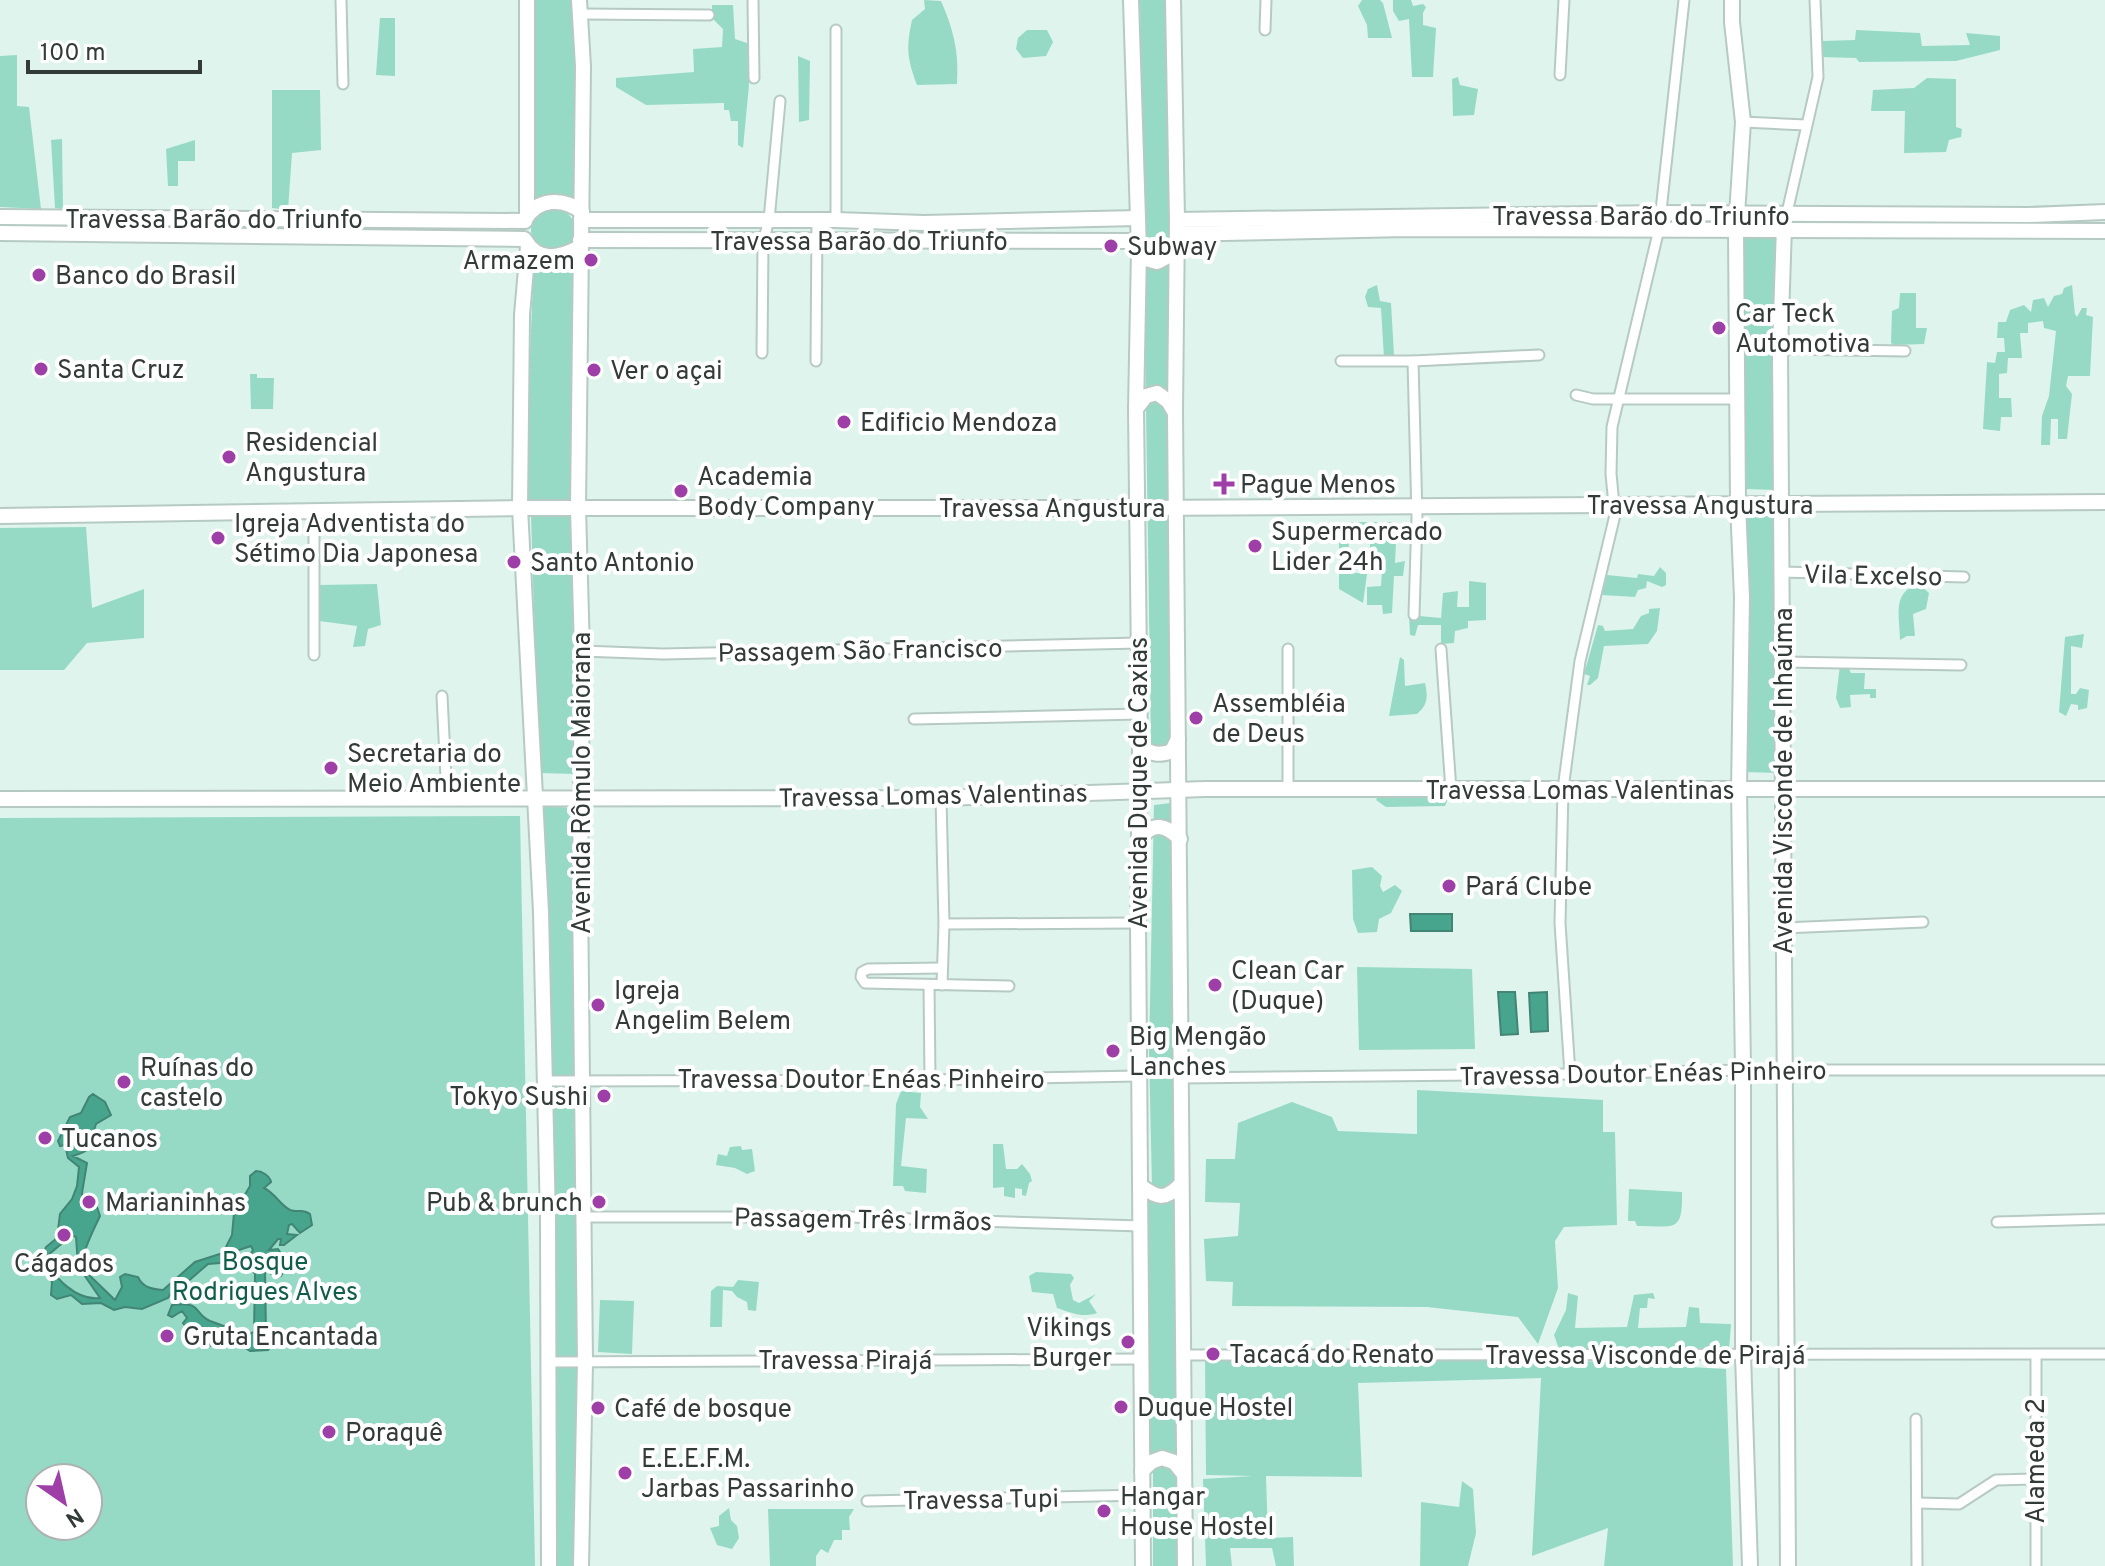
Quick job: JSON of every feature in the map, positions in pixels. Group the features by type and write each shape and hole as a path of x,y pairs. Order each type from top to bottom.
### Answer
{"street":[{"path":"341,0 343,84"},
{"path":"527,0 526,242 534,252 551,257 568,253 580,244"},
{"path":"753,0 754,78"},
{"name":"Avenida Duque de Caxias","path":"1131,0 1138,218 1136,410 1143,1566"},
{"name":"Avenida Duque de Caxias","path":"1173,0 1185,1566"},
{"path":"1265,30 1266,0"},
{"path":"1560,75 1564,0"},
{"path":"1570,1074 1560,923 1563,789 1580,661 1615,515 1611,445 1619,398 1659,229 1684,0"},
{"name":"Avenida Visconde de Inhaúma","path":"1732,0 1743,122 1736,230 1738,504 1742,597 1739,790 1743,1355 1750,1566"},
{"name":"Avenida Visconde de Inhaúma","path":"1788,1566 1780,349 1785,223 1818,77 1815,0"},
{"path":"580,7 709,15"},
{"name":"Avenida Rômulo Maiorana","path":"580,7 583,66 578,508 582,651 580,799 585,1362 581,1566"},
{"path":"836,30 836,220"},
{"path":"762,353 763,242 769,220 780,101"},
{"path":"1743,122 1806,125"},
{"path":"526,218 541,205 555,201 566,202 582,216"},
{"name":"Travessa Barão do Triunfo","path":"1177,227 1407,223 1736,230 1785,223 2105,212"},
{"name":"Travessa Barão do Triunfo","path":"1177,227 1279,216 1336,215 1407,223 1422,214 1660,213 1737,214 1785,223 2028,232 2105,231"},
{"path":"2028,232 2029,215"},
{"name":"Travessa Barão do Triunfo","path":"582,216 924,223 1138,218"},
{"name":"Travessa Barão do Triunfo","path":"0,217 526,218"},
{"path":"91,234 92,217"},
{"path":"172,218 172,234"},
{"path":"243,236 244,219"},
{"path":"658,219 658,241"},
{"path":"382,220 382,237"},
{"path":"816,361 817,221"},
{"path":"924,223 924,242"},
{"name":"Travessa Barão do Triunfo","path":"0,233 382,237 526,242"},
{"name":"Travessa Barão do Triunfo","path":"580,244 818,240 1138,245 1146,259 1157,262 1176,252"},
{"name":"Avenida Rômulo Maiorana","path":"526,242 520,508 541,912 546,1081 549,1566"},
{"path":"1780,349 1905,351"},
{"path":"1341,361 1539,355"},
{"path":"1413,361 1416,506 1414,615"},
{"path":"1136,410 1146,396 1157,393 1168,401 1175,413"},
{"path":"1576,395 1593,399 1737,399"},
{"name":"Travessa Angustura","path":"0,516 520,508 1177,508 2105,502"},
{"path":"314,511 314,655"},
{"name":"Vila Excelso","path":"1782,572 1964,577"},
{"name":"Passagem São Francisco","path":"582,651 663,654 1139,643"},
{"path":"1288,649 1288,791"},
{"path":"1441,649 1451,790"},
{"path":"1783,662 1961,665"},
{"path":"442,696 447,798"},
{"path":"914,719 1140,714"},
{"path":"1140,747 1161,755 1172,751 1178,738"},
{"name":"Travessa Lomas Valentinas","path":"0,799 941,798 1179,790 2105,789"},
{"path":"941,798 942,985"},
{"path":"1140,839 1147,830 1156,826 1169,828 1180,839"},
{"path":"1784,928 1923,922"},
{"path":"944,924 1138,923"},
{"path":"942,968 868,969 862,972 861,977 865,983 1009,986"},
{"path":"929,985 930,1080"},
{"name":"Travessa Doutor Enéas Pinheiro","path":"1181,1078 1784,1069 2105,1070"},
{"name":"Travessa Doutor Enéas Pinheiro","path":"546,1081 1139,1076"},
{"path":"1141,1186 1163,1197 1172,1194 1181,1184"},
{"name":"Passagem Três Irmãos","path":"584,1217 848,1217 1141,1226"},
{"path":"1997,1222 2105,1219"},
{"name":"Travessa Visconde de Pirajá","path":"1185,1355 2105,1354"},
{"name":"Alameda 2","path":"2036,1356 2036,1566"},
{"name":"Travessa Pirajá","path":"549,1362 1140,1359"},
{"path":"1916,1419 1917,1566"},
{"path":"1142,1471 1151,1462 1162,1458 1174,1462 1182,1472"},
{"path":"1917,1503 1959,1504 1996,1480 2035,1479"},
{"name":"Travessa Tupi","path":"867,1501 1144,1495"}],"green space":[{"path":"534,0 573,0 577,196 574,200 532,200"},
{"path":"924,0 941,1 946,12 956,52 957,84 917,85 909,60 909,38 912,20 925,9"},
{"path":"1140,0 1169,0 1169,745 1151,747"},
{"path":"1362,0 1380,0 1383,3 1392,38 1368,38 1367,25 1358,6"},
{"path":"1393,0 1411,0 1413,6 1423,4 1426,7 1423,25 1436,28 1433,77 1412,77 1409,19 1399,21 1393,11"},
{"path":"712,5 733,5 735,39 750,44 743,148 738,145 738,121 731,121 729,110 724,110 724,103 646,105 616,87 616,78 694,72 693,49 722,47 723,29 712,18"},
{"path":"380,18 395,18 395,76 376,75"},
{"path":"1027,30 1047,30 1053,42 1046,56 1023,58 1016,49 1018,38"},
{"path":"1856,30 1920,33 1922,46 1970,45 1966,33 2000,36 2000,50 1956,61 1859,62 1856,58 1821,57 1822,41 1855,40"},
{"path":"17,55 17,106 29,107 41,209 0,207 0,56"},
{"path":"798,56 810,61 809,120 799,122"},
{"path":"1458,77 1460,85 1478,89 1474,115 1453,116 1452,79"},
{"path":"1927,78 1956,79 1956,127 1962,129 1961,137 1949,140 1946,152 1904,153 1905,111 1871,111 1873,90 1914,88"},
{"path":"272,90 320,90 321,150 292,153 288,210 272,208"},
{"path":"62,139 63,209 55,208 51,140"},
{"path":"195,140 195,161 178,161 178,186 168,186 166,149"},
{"path":"553,208 569,214 575,230 569,246 553,252 537,246 531,230 537,214"},
{"path":"1780,232 1776,490 1745,489 1743,234"},
{"path":"572,254 572,501 524,504 534,256"},
{"path":"1377,285 1380,301 1391,303 1394,355 1384,358 1381,308 1368,307 1365,297 1368,289"},
{"path":"2072,285 2075,314 2077,317 2082,308 2087,308 2086,315 2093,317 2090,376 2068,376 2066,386 2072,394 2067,439 2058,439 2058,419 2051,419 2050,445 2041,445 2042,416 2049,396 2056,331 2044,328 2043,321 2028,323 2028,333 2020,333 2022,358 2008,358 2007,373 1999,374 1999,398 2011,398 2012,417 2001,417 2000,431 1983,429 1987,362 1995,363 1997,352 2005,352 2004,338 1997,338 1998,322 2006,322 2010,310 2024,305 2031,312 2033,300 2044,298 2048,307 2054,296 2062,294 2064,288"},
{"path":"1900,293 1916,293 1916,328 1927,328 1924,344 1891,343 1892,311 1899,308"},
{"path":"250,374 257,374 257,378 274,378 273,409 251,409"},
{"path":"1741,509 1778,510 1780,773 1743,772"},
{"path":"571,513 575,774 539,773 531,515"},
{"path":"1339,522 1397,522 1395,563 1405,561 1403,576 1394,576 1392,613 1383,614 1382,605 1367,605 1367,587 1381,586 1383,555 1379,555 1377,563 1370,562 1370,541 1349,541 1347,572 1367,574 1363,603 1339,589"},
{"path":"86,527 92,608 144,589 144,638 87,643 64,670 0,670 0,528"},
{"path":"1660,567 1666,573 1666,585 1662,587 1647,581 1646,588 1638,590 1635,597 1602,595 1607,575 1654,576"},
{"path":"1469,581 1486,583 1486,620 1468,621 1468,628 1455,631 1454,643 1441,644 1441,625 1418,625 1415,636 1410,635 1409,615 1441,618 1443,593 1458,591 1457,607 1469,607"},
{"path":"377,584 381,625 368,629 365,646 353,647 357,626 319,621 318,585"},
{"path":"1919,584 1929,593 1926,609 1913,614 1915,636 1900,640 1901,599 1910,588"},
{"path":"1660,608 1657,631 1648,644 1604,646 1598,678 1587,685 1590,676 1584,674 1598,625 1603,626 1605,631 1633,629 1641,616 1649,613 1649,609"},
{"path":"2084,634 2082,648 2071,646 2071,694 2076,694 2080,688 2089,690 2087,708 2078,710 2078,705 2071,704 2066,716 2059,712 2065,637"},
{"path":"1400,657 1404,660 1405,686 1425,683 1426,700 1417,714 1389,716"},
{"path":"1840,665 1847,665 1851,673 1865,673 1864,689 1876,689 1876,698 1870,698 1870,694 1850,695 1851,707 1840,708 1836,698"},
{"path":"1445,792 1449,797 1445,806 1386,807 1376,800 1378,796"},
{"path":"1171,803 1174,1183 1167,1192 1152,1187 1149,1052 1154,805"},
{"path":"541,806 574,808 580,1075 578,1566 555,1566 557,1255"},
{"name":"Bosque Rodrigues Alves","path":"520,816 535,1566 0,1566 0,818"},
{"path":"1372,867 1382,876 1380,886 1383,892 1395,885 1402,891 1391,913 1379,919 1377,932 1358,933 1353,919 1352,870"},
{"path":"1357,967 1472,969 1475,1049 1359,1050"},
{"path":"1417,1090 1603,1100 1603,1132 1615,1132 1617,1225 1564,1227 1555,1241 1558,1288 1538,1344 1518,1317 1427,1307 1232,1306 1233,1282 1206,1281 1204,1239 1238,1236 1240,1203 1205,1202 1206,1159 1235,1159 1238,1123 1292,1102 1332,1117 1338,1131 1417,1134"},
{"path":"901,1091 921,1093 920,1107 928,1119 906,1118 901,1166 927,1169 926,1193 905,1191 903,1186 893,1186 896,1104"},
{"path":"993,1144 1003,1144 1006,1169 1017,1169 1022,1164 1030,1174 1032,1181 1026,1196 1022,1195 1022,1189 1015,1188 1015,1198 1004,1196 1004,1187 993,1188"},
{"path":"741,1146 742,1150 752,1149 755,1171 747,1174 735,1168 716,1165 718,1154 727,1156 730,1147"},
{"path":"1629,1189 1682,1192 1678,1221 1674,1225 1660,1227 1637,1226 1635,1221 1628,1221"},
{"path":"1148,1196 1177,1197 1177,1459 1147,1460"},
{"path":"1036,1272 1071,1274 1074,1278 1070,1285 1073,1300 1079,1303 1096,1294 1089,1301 1097,1313 1082,1315 1067,1312 1057,1308 1053,1294 1032,1292 1029,1276"},
{"path":"738,1280 759,1282 756,1311 748,1310 747,1302 732,1291 723,1290 722,1327 710,1327 711,1291 717,1286 733,1287"},
{"path":"1568,1293 1578,1296 1575,1328 1627,1327 1634,1295 1653,1293 1655,1299 1648,1298 1647,1308 1640,1308 1638,1328 1686,1327 1689,1307 1699,1308 1700,1323 1731,1324 1729,1350 1559,1349 1554,1335 1566,1310"},
{"path":"600,1300 634,1301 632,1354 598,1352"},
{"path":"1546,1359 1726,1369 1733,1566 1604,1566 1608,1528 1532,1556 1541,1378 1358,1383 1362,1477 1266,1476 1268,1538 1293,1537 1294,1566 1276,1566 1272,1548 1230,1548 1232,1566 1206,1566 1203,1479 1253,1476 1206,1475 1205,1360"},
{"path":"1158,1464 1169,1465 1176,1474 1178,1566 1153,1566 1153,1469"},
{"path":"1462,1481 1473,1489 1476,1533 1468,1566 1420,1566 1421,1502 1459,1507"},
{"path":"729,1508 739,1538 732,1549 717,1545 710,1528 719,1526 719,1516"},
{"path":"768,1509 854,1509 849,1517 850,1530 842,1530 842,1540 834,1540 828,1553 821,1549 816,1556 816,1566 770,1566"}],"shaded area":[{"path":"1410,914 1452,914 1452,931 1411,931"},
{"path":"1498,992 1515,992 1518,1034 1501,1035"},
{"path":"1547,992 1548,1031 1531,1032 1529,993"},
{"path":"93,1094 105,1102 111,1115 96,1124 89,1148 73,1156 87,1163 83,1207 91,1211 96,1204 100,1216 82,1261 84,1270 115,1300 122,1287 120,1277 125,1274 138,1277 148,1287 163,1290 195,1262 223,1253 232,1235 234,1213 250,1186 250,1176 256,1171 269,1178 271,1182 264,1188 286,1208 310,1214 312,1225 300,1233 292,1224 289,1225 287,1234 297,1235 284,1245 280,1245 281,1239 278,1239 269,1250 278,1249 288,1264 281,1276 276,1278 269,1272 269,1265 265,1269 266,1335 271,1346 268,1350 250,1351 240,1344 211,1346 206,1339 208,1335 216,1335 221,1340 221,1334 200,1327 186,1327 183,1323 187,1318 182,1311 172,1317 168,1315 172,1305 189,1305 210,1321 246,1335 254,1332 255,1274 252,1270 255,1265 250,1255 253,1250 251,1246 236,1251 237,1257 232,1262 208,1264 173,1290 168,1298 142,1309 125,1307 114,1310 101,1303 82,1304 71,1295 57,1299 51,1295 52,1282 41,1260 46,1247 57,1238 60,1214 72,1199 79,1167 68,1158 65,1145 60,1146 58,1141 70,1117 81,1113","holes":["72,1235 76,1237 78,1266 100,1298 75,1292 60,1280 50,1264 47,1256"]}],"place":[{"name":"Subway","path":"1111,246"},
{"name":"Armazem","path":"591,260"},
{"name":"Banco do Brasil","path":"39,275"},
{"name":"Car Teck Automotiva","path":"1719,328"},
{"name":"Santa Cruz","path":"41,369"},
{"name":"Ver o açai","path":"594,370"},
{"name":"Edificio Mendoza","path":"844,422"},
{"name":"Residencial Angustura","path":"229,457"},
{"name":"Pague Menos","path":"1224,484"},
{"name":"Academia Body Company","path":"681,491"},
{"name":"Igreja Adventista do Sétimo Dia Japonesa","path":"218,538"},
{"name":"Supermercado Lider 24h","path":"1255,546"},
{"name":"Santo Antonio","path":"514,562"},
{"name":"Assembléia de Deus","path":"1196,718"},
{"name":"Secretaria do Meio Ambiente","path":"331,768"},
{"name":"Pará Clube","path":"1449,886"},
{"name":"Clean Car (Duque)","path":"1215,985"},
{"name":"Igreja Angelim Belem","path":"598,1005"},
{"name":"Big Mengão Lanches","path":"1113,1051"},
{"name":"Ruínas do castelo","path":"124,1082"},
{"name":"Tokyo Sushi","path":"604,1096"},
{"name":"Tucanos","path":"45,1138"},
{"name":"Marianinhas","path":"89,1202"},
{"name":"Pub & brunch","path":"599,1202"},
{"name":"Cágados","path":"64,1235"},
{"name":"Gruta Encantada","path":"167,1336"},
{"name":"Vikings Burger","path":"1128,1342"},
{"name":"Tacacá do Renato","path":"1213,1354"},
{"name":"Duque Hostel","path":"1121,1407"},
{"name":"Café de bosque","path":"598,1408"},
{"name":"Poraquê","path":"329,1432"},
{"name":"E.E.E.F.M. Jarbas Passarinho","path":"625,1473"},
{"name":"Hangar House Hostel","path":"1104,1511"}]}
